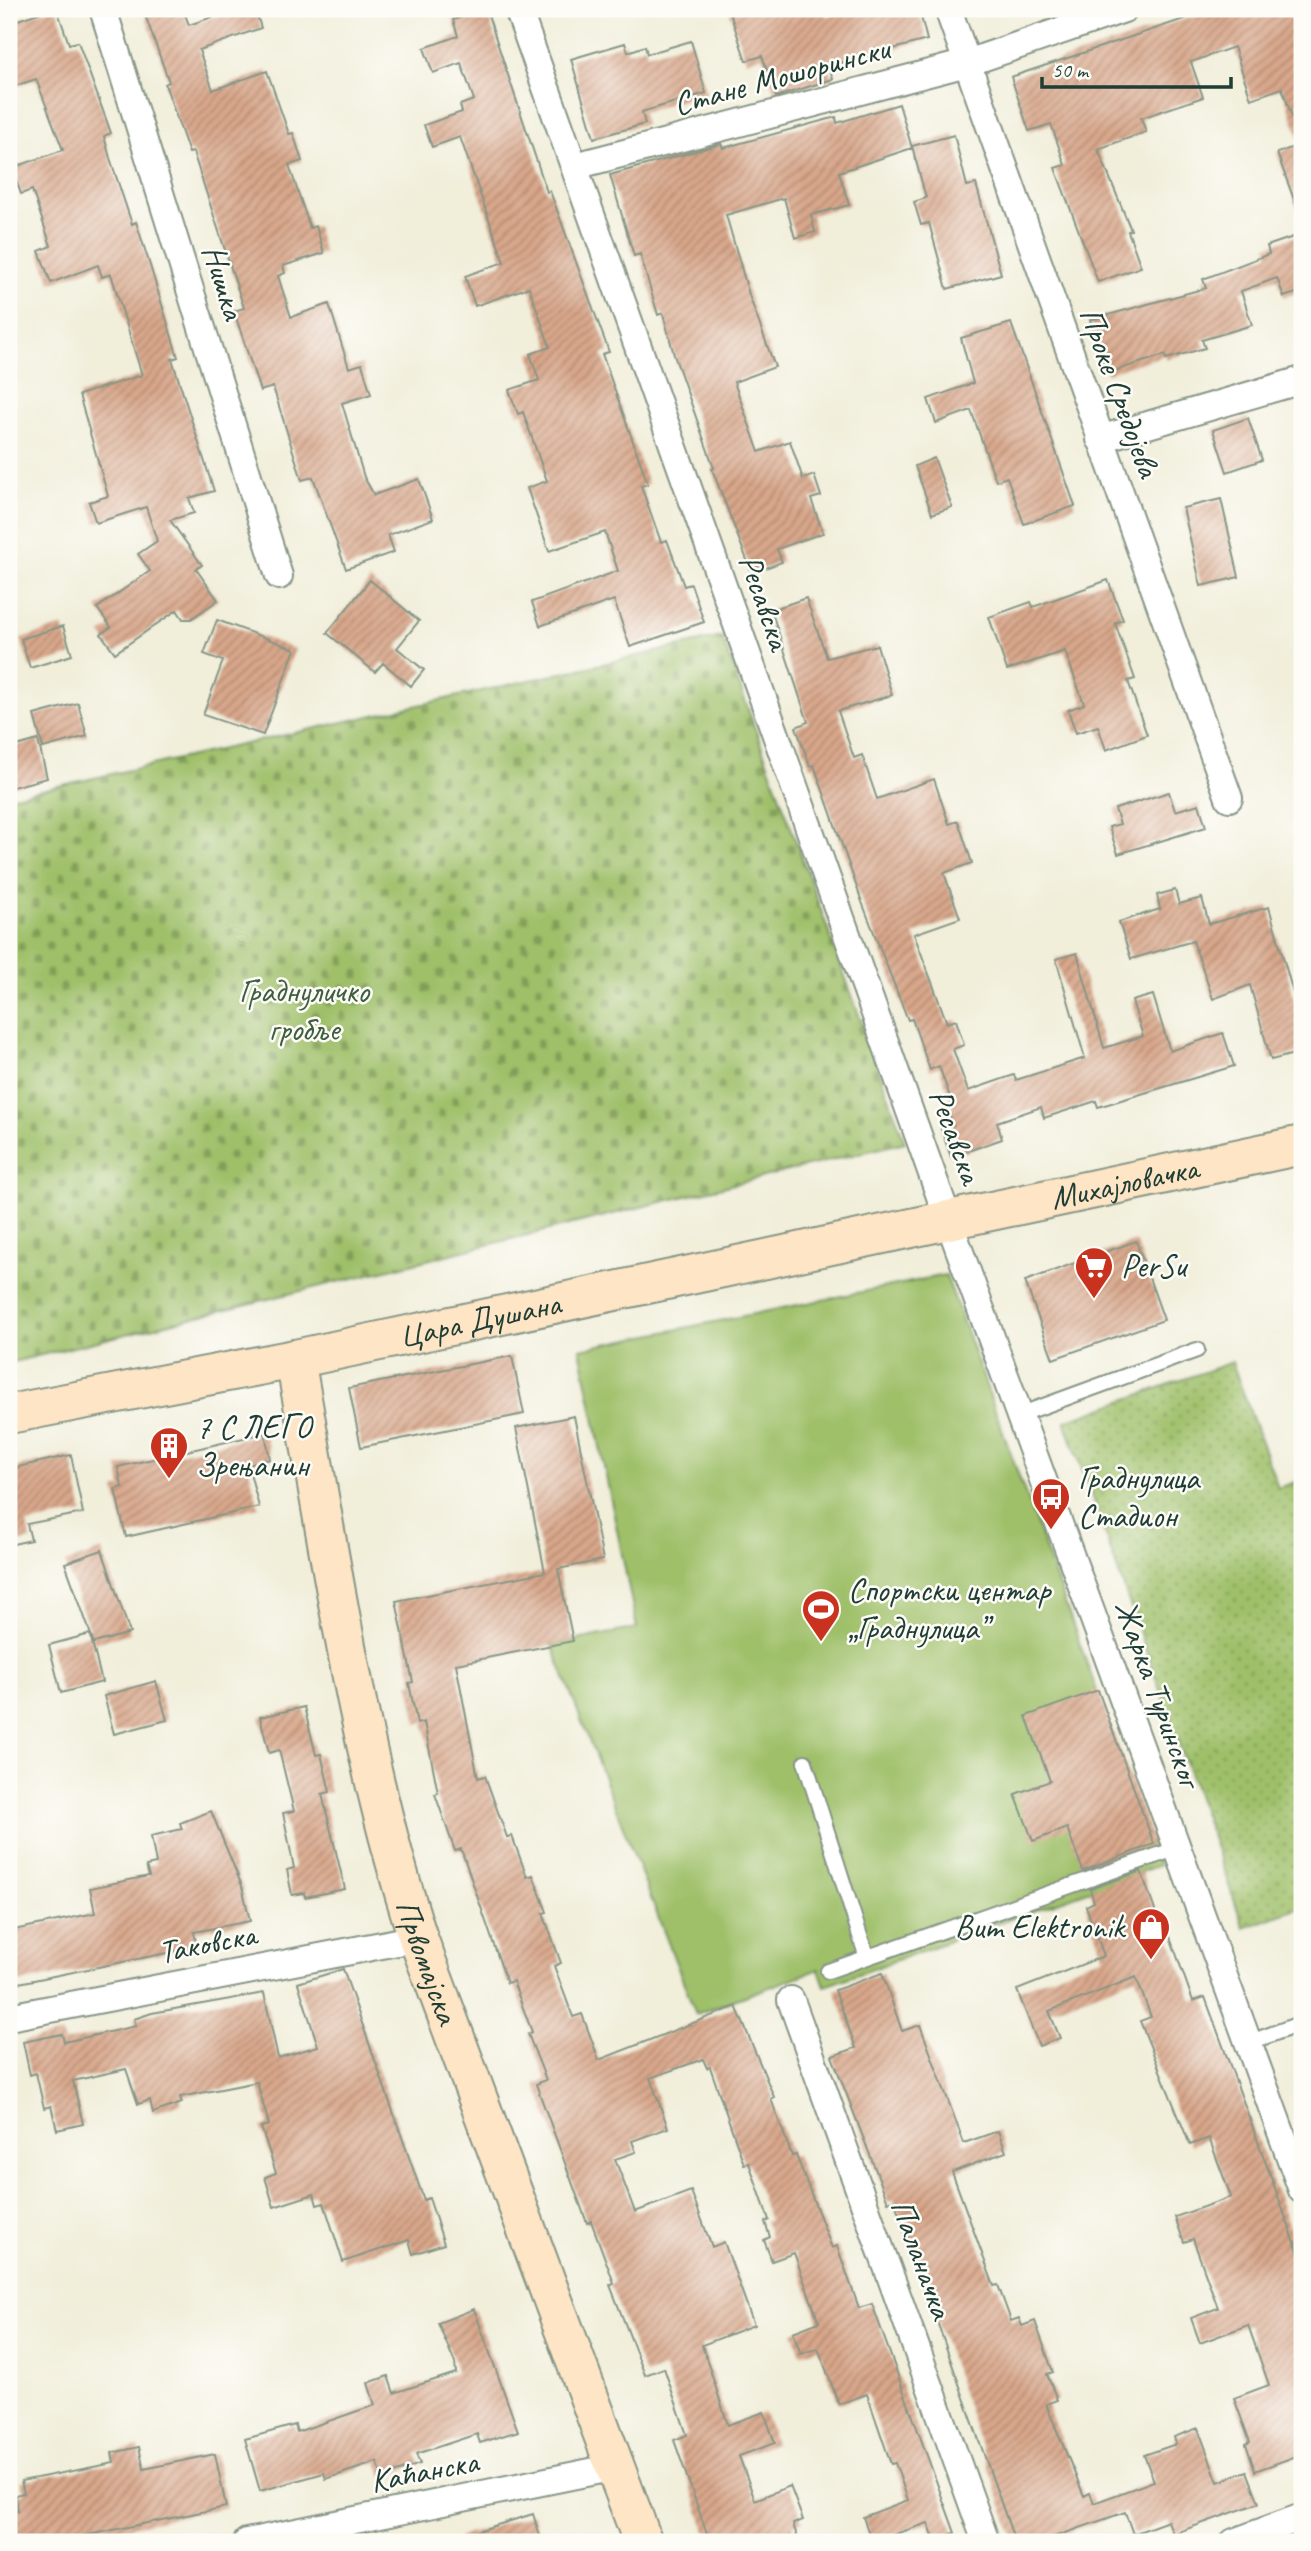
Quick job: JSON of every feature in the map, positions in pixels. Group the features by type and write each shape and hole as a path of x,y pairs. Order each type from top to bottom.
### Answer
{"street":[{"name":"Нишка","path":"103,9 279,576"},
{"name":"Ресавска","path":"519,9 948,1219"},
{"name":"Проке Средојева","path":"948,9 1229,798"},
{"name":"Стане Мошорински","path":"575,166 967,63 1124,9"},
{"path":"1100,439 1302,380"},
{"name":"Михајловачка","path":"948,1219 1302,1146"},
{"name":"Цара Душана","path":"9,1414 295,1359 948,1219"},
{"name":"Жарка Туринског","path":"948,1219 1302,2190"},
{"name":"Првомајска","path":"295,1359 352,1674 397,1874 418,1938 643,2542"},
{"name":"Таковска","path":"9,2017 418,1938"},
{"name":"Паланачка","path":"791,2000 986,2542"},
{"name":"Каћанска","path":"247,2542 615,2467"},
{"path":"1234,2542 1302,2517"}],"lane":[{"path":"1019,1415 1197,1350"},
{"path":"805,1762 866,1955"},
{"path":"828,1970 1178,1848"},
{"path":"1248,2043 1302,2023"}],"green space":[{"name":"Граднуличко гробље","path":"722,637 905,1142 9,1363 9,797"},
{"name":"Спортски центар „Граднулица”","path":"946,1275 1160,1865 825,1986 819,1969 696,2014 552,1645 637,1628 580,1349"},
{"path":"1232,1362 1278,1488 1302,1480 1302,1907 1244,1928 1065,1421"}],"building":[{"path":"57,9 69,44 78,42 111,133 104,136 110,158 132,224 136,222 148,259 178,357 172,359 214,491 189,498 194,513 170,520 202,565 196,569 218,600 191,619 183,619 177,610 115,653 101,634 111,627 97,608 150,571 138,554 157,541 146,507 96,523 89,502 108,496 79,395 142,375 111,274 102,277 98,265 51,283 39,251 51,246 32,190 21,194 12,168 63,150 36,79 9,88 9,23"},
{"path":"143,9 183,9 189,25 236,9 255,9 261,28 199,50 213,90 267,71 289,134 293,133 302,161 289,165 310,228 316,226 324,253 283,266 285,273 278,276 291,317 329,304 349,368 362,364 371,394 342,403 364,477 374,495 419,479 433,519 388,535 394,552 346,569 313,477 302,480 273,387 260,391 234,311 244,308 193,152 189,153 165,84 169,82"},
{"path":"486,9 547,192 550,191 609,352 602,354 648,484 641,486 661,542 667,540 684,586 691,584 704,622 630,647 614,600 540,626 532,602 618,571 605,532 549,551 527,488 547,481 523,412 518,414 509,390 539,380 530,354 550,347 529,287 475,306 465,276 504,262 460,137 432,147 424,125 462,112 460,105 474,100 461,63 433,73 424,48 458,36 453,20"},
{"path":"743,9 824,9 826,16 855,9 919,9 927,40 829,66 833,79 776,97 762,56 746,61 730,13"},
{"path":"1214,9 1302,9 1302,137 1299,137 1282,88 1251,99 1234,47 1191,62 1203,97 1141,118 1146,132 1098,149 1131,230 1128,231 1141,267 1098,282 1055,168 1065,165 1051,124 1029,131 1011,77"},
{"path":"691,41 706,93 642,112 645,124 594,138 571,59 625,43 628,52 645,46 647,54"},
{"path":"899,104 912,148 839,172 849,205 811,215 815,232 795,238 784,198 726,215 750,298 775,367 734,382 759,452 790,441 803,479 814,475 821,496 811,499 823,533 777,549 782,562 752,573 712,469 714,468 674,355 663,313 658,315 640,254 634,256 610,175 721,144 723,148 836,117 837,123"},
{"path":"954,135 967,186 976,184 1001,274 947,289 929,223 921,225 914,202 926,198 912,146"},
{"path":"1302,144 1302,215 1300,216 1277,153"},
{"path":"1302,234 1302,291 1284,297 1277,278 1241,291 1252,325 1202,340 1205,348 1166,359 1165,355 1107,373 1090,320 1206,288 1203,279 1269,254 1267,246"},
{"path":"1011,323 1075,506 1024,524 1007,477 996,481 971,410 936,423 928,399 973,383 961,338"},
{"path":"1248,418 1262,460 1227,472 1213,430"},
{"path":"934,458 952,507 932,514 915,466"},
{"path":"1221,499 1239,577 1201,586 1183,508"},
{"path":"370,580 419,621 397,648 424,670 411,686 383,663 375,672 327,633"},
{"path":"1108,580 1123,620 1115,623 1135,679 1128,681 1147,735 1106,750 1098,726 1076,733 1068,710 1084,704 1065,651 1007,670 989,617 1031,602 1033,607"},
{"path":"806,598 827,658 877,645 892,695 838,711 854,758 862,755 877,799 934,779 949,824 958,821 972,863 944,873 960,918 914,934 947,1023 956,1020 964,1045 953,1049 968,1091 1014,1075 1016,1080 1085,1058 1056,959 1077,953 1104,1048 1143,1036 1132,1001 1153,995 1170,1051 1223,1033 1234,1066 1098,1107 1096,1101 1044,1118 1041,1107 997,1122 1002,1139 951,1157 941,1129 953,1125 947,1108 953,1106 939,1066 930,1070 912,1019 908,1020 862,902 814,765 810,766 796,727 808,722 771,610"},
{"path":"217,620 295,649 263,735 203,715 223,661 204,654"},
{"path":"63,626 72,655 30,668 21,639"},
{"path":"78,703 87,736 43,748 34,715"},
{"path":"38,740 47,778 9,788 9,748"},
{"path":"1169,792 1175,811 1199,804 1206,827 1118,854 1109,827 1120,824 1115,809"},
{"path":"1175,890 1179,904 1202,898 1209,924 1269,907 1302,1025 1302,1052 1271,1060 1250,985 1213,999 1193,941 1131,959 1119,922 1160,909 1157,895"},
{"name":"PerSu","path":"1136,1241 1164,1320 1053,1359 1025,1281"},
{"path":"512,1356 524,1414 361,1447 349,1388"},
{"path":"574,1416 603,1560 558,1569 573,1641 456,1664 478,1778 485,1776 507,1837 512,1836 527,1877 533,1875 547,1912 543,1913 561,1963 554,1966 573,2017 582,2014 599,2060 736,2006 774,2097 771,2099 792,2156 796,2155 832,2248 837,2246 859,2308 872,2304 955,2533 935,2540 928,2523 872,2542 863,2517 908,2500 895,2463 891,2464 867,2394 839,2404 818,2348 801,2354 793,2332 819,2322 794,2253 772,2261 764,2240 770,2237 765,2222 769,2220 749,2163 744,2164 710,2067 707,2068 703,2059 650,2078 668,2128 632,2141 636,2152 615,2159 635,2212 691,2191 712,2247 724,2242 754,2325 702,2345 728,2425 764,2412 775,2443 739,2456 755,2500 790,2486 803,2520 793,2524 799,2542 710,2542 674,2440 687,2435 664,2368 645,2375 610,2285 614,2283 591,2221 587,2223 536,2084 546,2080 528,2034 532,2032 513,1981 507,1983 461,1849 455,1851 435,1794 438,1793 424,1722 417,1724 409,1683 413,1682 396,1601 545,1572 516,1428"},
{"name":"7 С ЛЕГО Зрењанин","path":"265,1433 270,1459 248,1465 259,1507 126,1537 115,1489 122,1487 118,1467"},
{"path":"71,1455 83,1513 27,1524 31,1540 9,1545 9,1469"},
{"path":"102,1550 130,1633 94,1643 65,1563"},
{"path":"90,1634 102,1682 61,1693 49,1645"},
{"path":"156,1681 167,1720 114,1734 104,1696"},
{"path":"1098,1690 1154,1844 1083,1871 1067,1828 1033,1841 1015,1794 1050,1781 1026,1716"},
{"path":"304,1707 316,1755 321,1754 330,1792 322,1794 345,1889 305,1897 304,1893 292,1895 287,1870 294,1868 283,1813 294,1811 279,1750 269,1753 260,1717"},
{"path":"211,1811 242,1886 250,1921 194,1932 197,1947 9,1985 9,1931 95,1913 90,1888 149,1876 146,1866 156,1864 151,1836 182,1829 180,1823"},
{"path":"1141,1871 1163,1933 1168,1931 1193,2001 1205,1997 1302,2262 1302,2454 1255,2471 1246,2444 1250,2442 1234,2398 1269,2385 1248,2325 1200,2343 1191,2318 1218,2308 1193,2239 1184,2242 1175,2217 1231,2197 1209,2138 1190,2145 1140,2021 1151,2017 1136,1977 1049,2011 1060,2038 1039,2046 1017,1990 1104,1956 1086,1906 1094,1902 1090,1889"},
{"path":"343,1969 424,2200 429,2198 444,2244 413,2254 409,2240 343,2262 324,2203 317,2205 314,2194 274,2207 265,2177 276,2173 261,2127 269,2125 257,2082 180,2097 182,2103 153,2113 150,2100 138,2104 126,2069 73,2081 83,2124 57,2130 51,2106 44,2108 36,2073 30,2075 23,2042 62,2034 64,2042 136,2026 134,2019 152,2013 264,1993 278,2058 318,2046 298,1983"},
{"path":"882,1973 902,2031 920,2025 964,2143 998,2131 1006,2152 952,2172 994,2286 998,2285 1011,2321 1019,2318 1022,2326 1035,2321 1053,2372 1047,2374 1057,2400 1046,2404 1084,2496 1090,2493 1094,2503 1154,2481 1144,2455 1176,2444 1174,2437 1198,2428 1218,2482 1247,2471 1259,2503 1173,2534 1168,2521 1133,2534 1125,2512 1040,2542 1015,2542 894,2200 888,2202 832,2056 856,2048 835,1990"},
{"path":"474,2309 518,2431 480,2443 477,2434 416,2454 420,2464 382,2477 377,2462 326,2479 324,2473 260,2491 245,2439 295,2425 297,2432 375,2405 368,2383 388,2376 394,2393 456,2373 455,2363 438,2323"},
{"path":"139,2447 144,2469 215,2454 226,2507 54,2542 9,2542 9,2513 18,2511 15,2495 24,2493 21,2481 114,2463 112,2453"},
{"path":"533,2514 542,2542 458,2542 458,2537"}],"place":[{"name":"PerSu","path":"1094,1300"},
{"name":"7 С ЛЕГО Зрењанин","path":"169,1480"},
{"name":"Граднулица Стадион","path":"1051,1531"},
{"name":"Спортски центар „Граднулица”","path":"821,1643"},
{"name":"Bum Elektronik","path":"1151,1961"}]}
